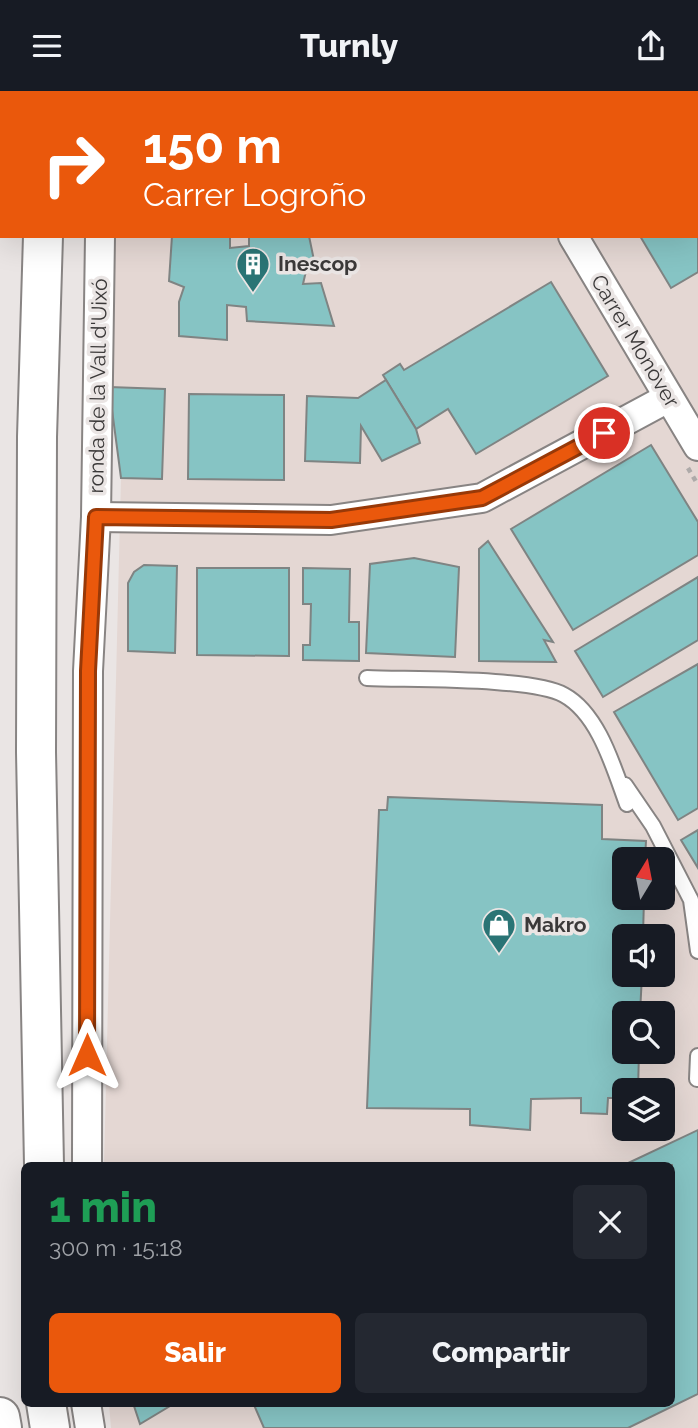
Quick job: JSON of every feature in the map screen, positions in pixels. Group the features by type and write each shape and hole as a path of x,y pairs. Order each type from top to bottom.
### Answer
{"main road":[{"path":"43,238 37,437 36,752 44,1162"},
{"path":"47,1407 50,1428"},
{"path":"0,1417 2,1428"}],"street":[{"name":"ronda de la Vall d'Uixó","path":"87,1162 88,671 96,517 100,238"},
{"name":"Carrer Monòver","path":"574,238 698,446"},
{"path":"96,517 331,520 482,498 668,398"},
{"path":"87,1407 90,1428"}],"lane":[{"path":"367,678 507,684 564,695 589,717 627,804"},
{"path":"614,769 653,826 691,900 698,951"},
{"path":"697,1079 698,1056"}],"shaded area":[{"path":"102,238 698,238 698,1428 111,1428 109,1407 675,1407 675,1162 104,1162 121,412 109,387"}],"building":[{"name":"Inescop","path":"172,238 230,238 230,248 249,246 249,238 309,238 316,270 306,271 303,284 321,283 334,326 247,321 246,307 227,305 227,340 179,336 179,302 184,287 169,281"},
{"path":"641,238 698,238 698,272 671,288"},
{"path":"551,282 608,376 476,454 448,409 416,429 383,375 400,364 404,370"},
{"path":"386,380 416,429 420,443 382,461 361,426 360,463 305,461 307,396 358,398"},
{"path":"109,387 165,389 162,479 121,478"},
{"path":"189,394 284,395 284,480 188,479"},
{"path":"651,445 698,522 698,555 573,630 511,529"},
{"path":"488,541 553,642 544,640 556,662 479,661 479,549"},
{"path":"414,558 459,567 455,657 366,653 370,564"},
{"path":"144,565 177,566 175,653 128,651 128,583 134,572"},
{"path":"197,568 289,568 289,656 197,655"},
{"path":"303,568 350,569 349,622 359,622 359,661 303,660 303,645 310,645 311,604 303,604"},
{"path":"698,577 698,640 603,697 575,651"},
{"path":"698,664 698,808 678,820 614,712"},
{"name":"Makro","path":"388,797 602,805 602,839 646,841 646,847 612,847 612,910 644,910 643,924 612,924 612,987 641,987 641,1001 612,1001 612,1064 639,1064 638,1078 612,1078 612,1098 608,1098 607,1114 581,1113 581,1098 531,1099 530,1130 470,1125 470,1109 367,1108 379,810 387,810"},
{"path":"698,830 698,868 681,840"},
{"path":"698,1130 698,1394 675,1405 675,1162 630,1162"},
{"path":"134,1407 168,1407 140,1424"},
{"path":"255,1407 671,1407 628,1428 264,1428"}],"place":[{"name":"Inescop","path":"253,294"},
{"name":"Makro","path":"499,955"}],"route":[{"path":"87,1055 88,671 96,517 331,520 482,498 604,433"}]}
